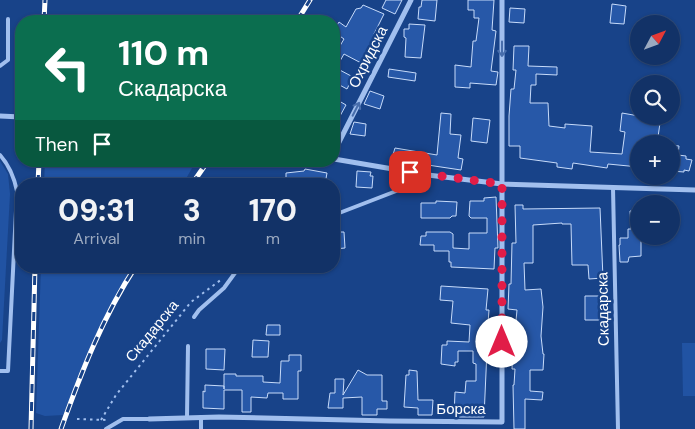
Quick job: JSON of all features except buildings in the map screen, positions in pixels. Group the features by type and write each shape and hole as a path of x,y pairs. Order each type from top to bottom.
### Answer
{"street":[{"name":"Охридска","path":"340,140 411,0"},
{"name":"Борска","path":"149,418 201,417 390,422 502,422 502,0"},
{"path":"0,116 15,117"},
{"path":"340,160 428,175 502,184 695,190"}],"lane":[{"path":"0,66 8,60 8,19"},
{"path":"0,155 8,164 15,182"},
{"path":"340,213 417,183 428,175"},
{"name":"Скадарска","path":"612,188 618,429"},
{"path":"0,371 8,371 15,231"},
{"name":"Скадарска","path":"194,317 199,310 224,288 235,273"},
{"path":"187,417 188,346"},
{"path":"201,417 201,429"},
{"path":"106,429 123,419 149,418"}],"path":[{"name":"Скадарска","path":"100,420 116,395 191,302 232,273"},
{"path":"77,419 118,421"}],"shaded area":[{"path":"0,161 8,174 10,194 2,340 0,343"},
{"path":"45,167 193,167 186,178 44,178"},
{"path":"41,273 129,273 100,327 63,415 45,416 36,413"},
{"path":"682,343 695,343 695,396 683,396"}],"railway":[{"path":"44,15 45,0"},
{"path":"301,15 310,0"},
{"path":"38,178 39,167"},
{"path":"196,178 204,167"},
{"path":"31,429 35,273"},
{"path":"61,429 103,325 132,273"}],"route":[{"path":"410,172 502,184 502,342"}]}
